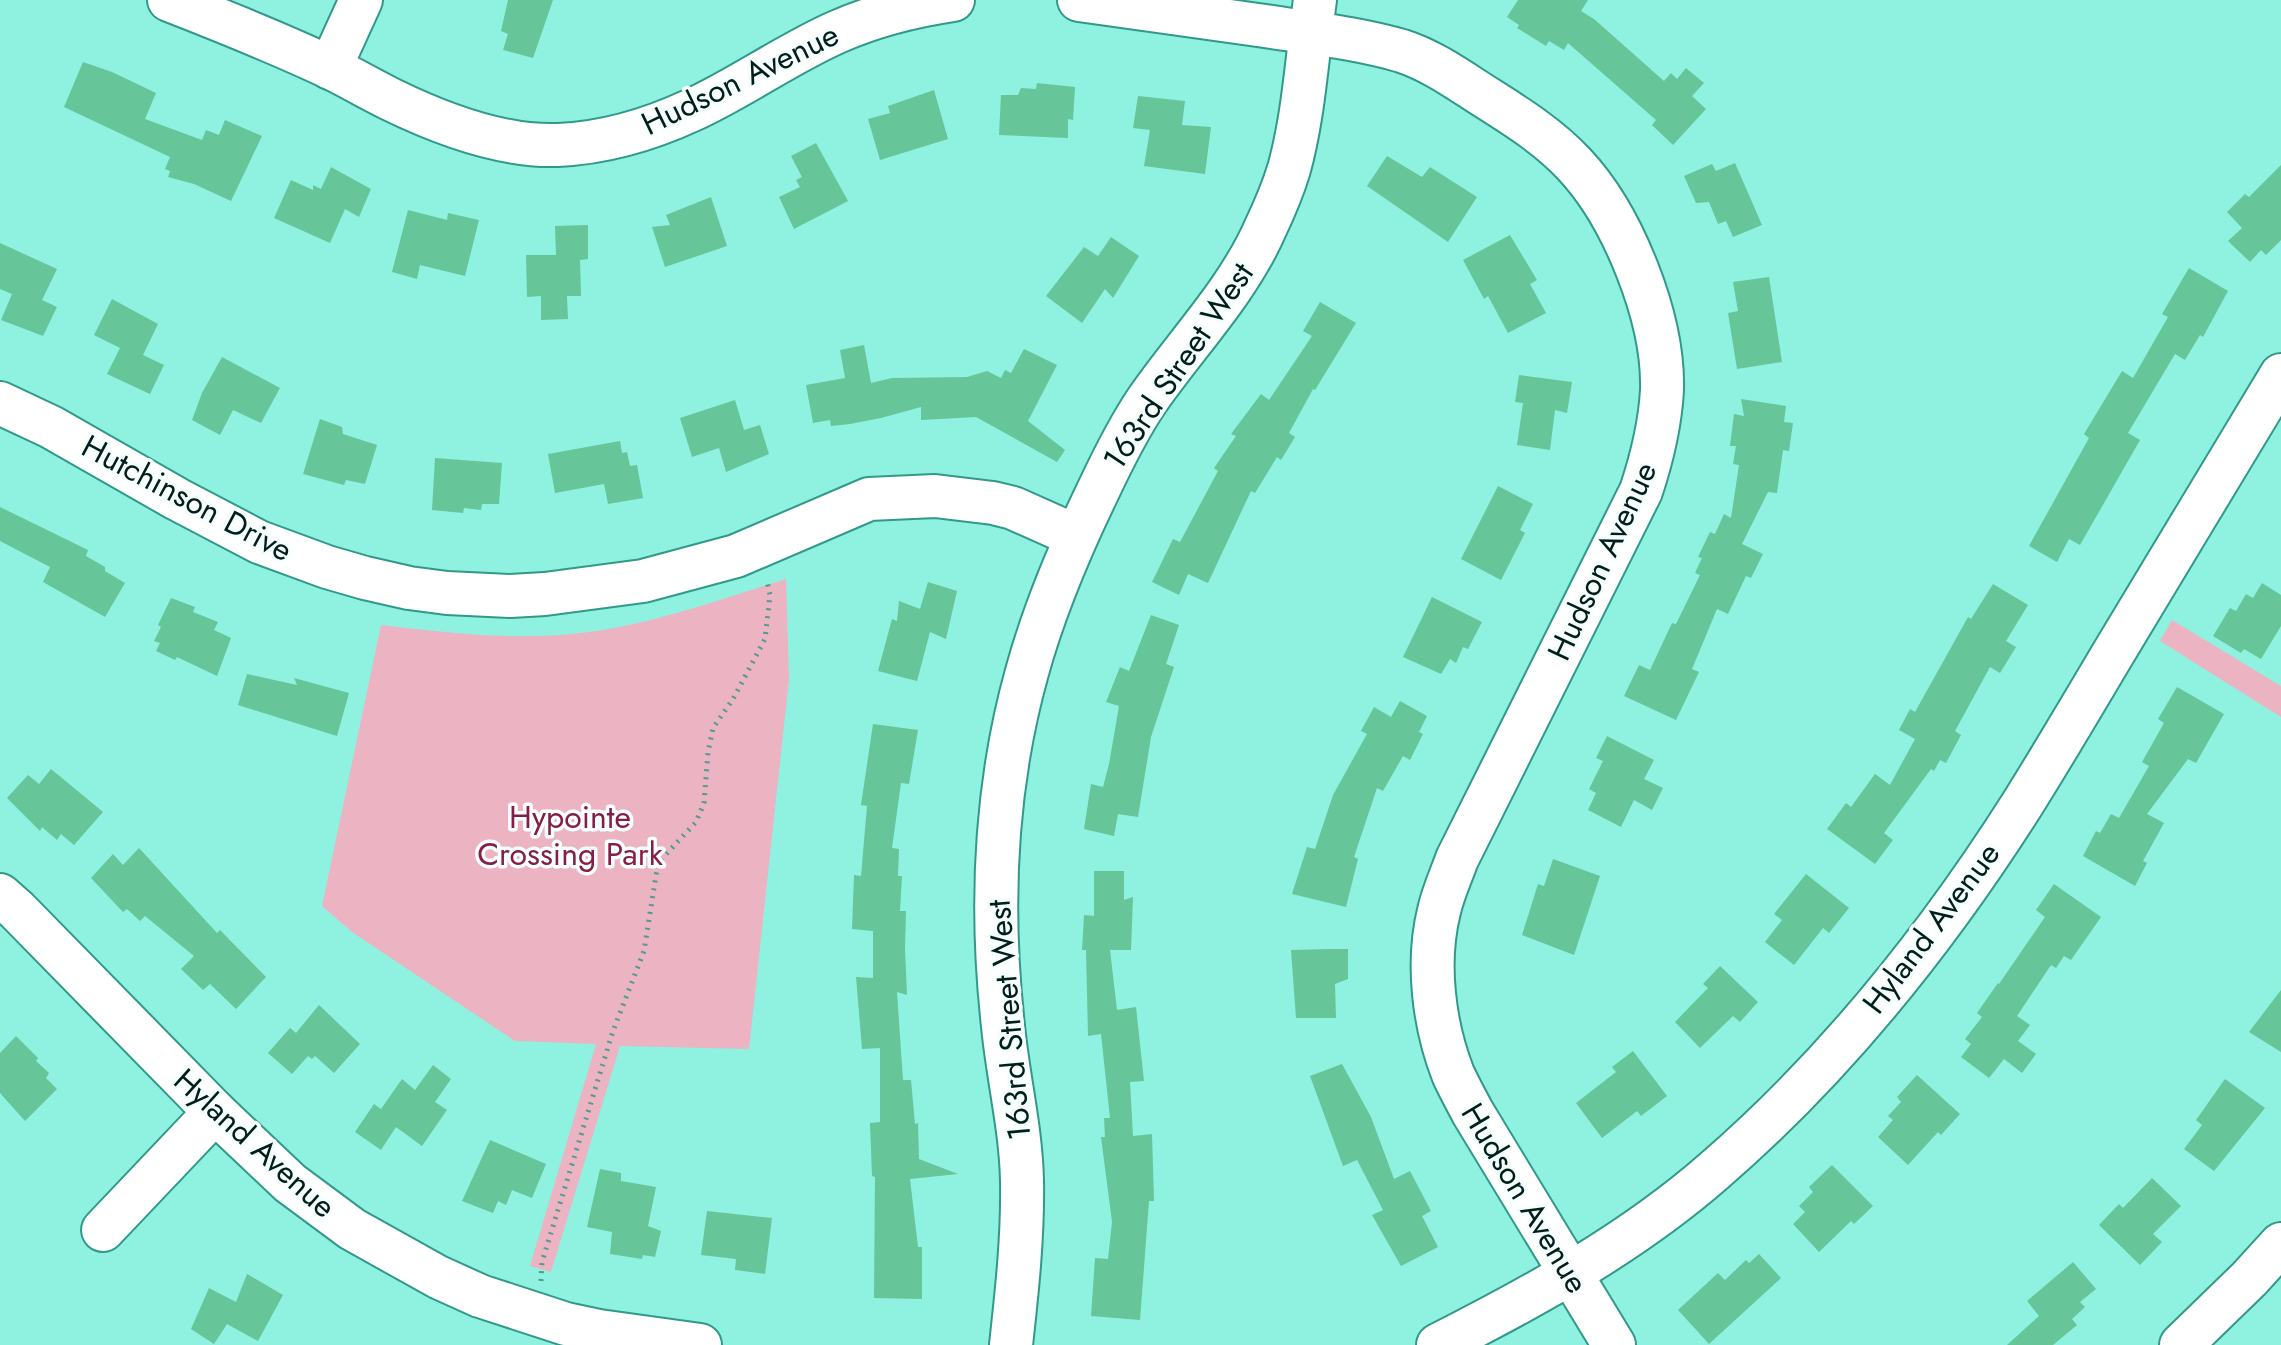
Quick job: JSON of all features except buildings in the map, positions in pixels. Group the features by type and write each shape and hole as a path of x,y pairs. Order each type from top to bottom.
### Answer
{"street":[{"name":"Hudson Avenue","path":"169,0 330,68 392,100 454,126 526,142 556,145 589,142 642,129 694,109 833,33 863,21 953,0"},
{"path":"330,68 361,0"},
{"name":"Hudson Avenue","path":"1079,0 1312,16 1428,62 1523,120 1572,162 1597,193 1632,255 1646,292 1661,360 1660,418 1653,457 1641,491 1457,859 1439,912 1434,943 1437,1016 1454,1077 1614,1345"},
{"name":"163rd Street West","path":"1011,1345 1019,1270 1022,1179 999,987 997,910 999,827 1009,754 1025,677 1052,593 1116,454 1146,402 1248,263 1264,232 1288,173 1296,140 1312,16"},
{"name":"Hyland Avenue","path":"1438,1345 1570,1274 1646,1225 1714,1171 1772,1118 1836,1050 1913,960 2022,804 2281,375"},
{"name":"Hutchinson Drive","path":"0,403 51,427 259,542 365,578 447,593 521,595 578,591 643,581 736,556 869,499 935,496 993,503 1013,508 1076,536"},
{"name":"Hyland Avenue","path":"0,895 215,1112 290,1183 352,1229 438,1277 480,1296 599,1331 700,1345"},
{"path":"103,1230 215,1112"},
{"path":"2181,1345 2281,1244"}],"path":[{"path":"533,1313 542,1262 613,1031 644,951 658,863 696,822 704,803 713,728 733,699 765,639 770,595 766,577"}],"green space":[{"name":"Hypointe Crossing Park","path":"786,579 789,679 749,1049 620,1046 551,1272 530,1266 596,1044 515,1041 352,932 322,906 381,625 492,635 588,632 674,614"},
{"path":"2172,620 2281,686 2281,717 2160,641"}]}
